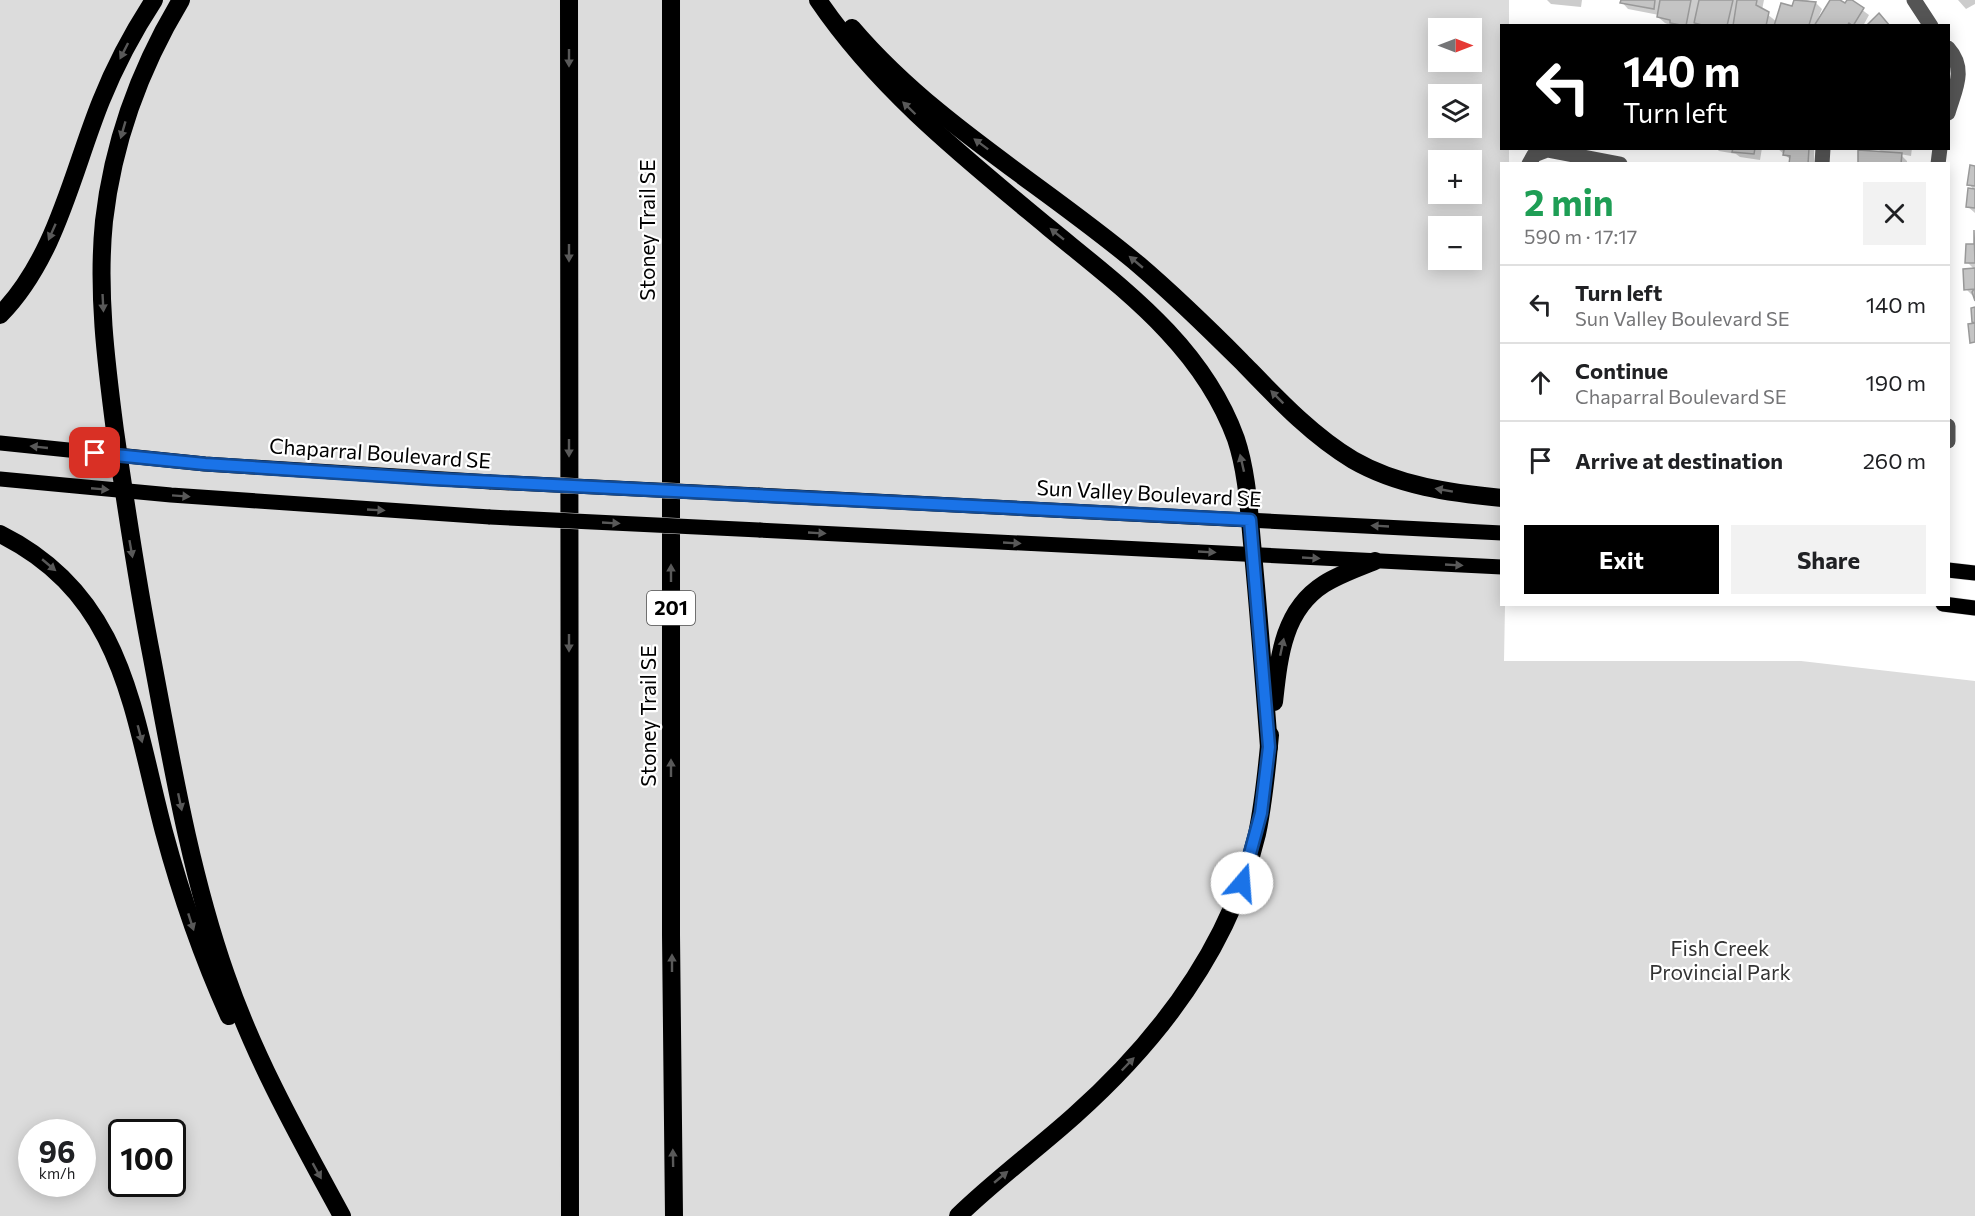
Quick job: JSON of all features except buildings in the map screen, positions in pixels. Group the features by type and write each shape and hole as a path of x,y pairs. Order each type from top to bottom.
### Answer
{"highway":[{"path":"0,315 24,285 44,249 64,204 111,77 153,0"},
{"path":"181,0 159,39 135,93 116,153 107,204 102,256 107,363 133,558 174,771 205,910 238,1007 292,1125"},
{"path":"569,0 570,1216"},
{"name":"Stoney Trail SE","path":"671,0 671,935 674,1216"},
{"path":"818,0 858,53 913,111 980,170 1136,299 1186,350 1216,397 1236,440 1244,472 1269,747"},
{"path":"829,0 867,45 912,88 953,123 1145,270 1209,329 1297,417 1331,445 1363,465 1401,480 1445,490 1500,498"},
{"path":"0,534 34,553 52,567 81,598 104,632 128,688 166,841 198,942 251,1059 292,1125 342,1216"},
{"path":"958,1216 1101,1090 1153,1036 1192,984 1221,932 1247,867 1261,813 1281,648 1292,617 1305,600 1324,584 1374,561"}],"main road":[{"name":"Chaparral Boulevard SE","path":"0,443 118,456 303,471 758,495"},
{"path":"0,479 354,509 490,517 1500,567"},
{"name":"Sun Valley Boulevard SE","path":"758,495 1500,533"},
{"path":"1950,570 1975,573"},
{"path":"1950,605 1975,608"}],"street":[{"path":"1914,0 1930,24"},
{"path":"1950,51 1958,62 1960,70 1950,107"},
{"path":"1531,156 1546,150 1609,162"}],"green space":[{"name":"Fish Creek Provincial Park","path":"0,0 1509,0 1509,24 1500,24 1500,150 1509,150 1509,162 1500,162 1500,606 1505,606 1504,661 1801,661 1975,681 1975,1216 0,1216"}],"route":[{"path":"95,453 205,464 434,479 1250,520 1269,747 1261,813 1253,850 1242,883"}]}
